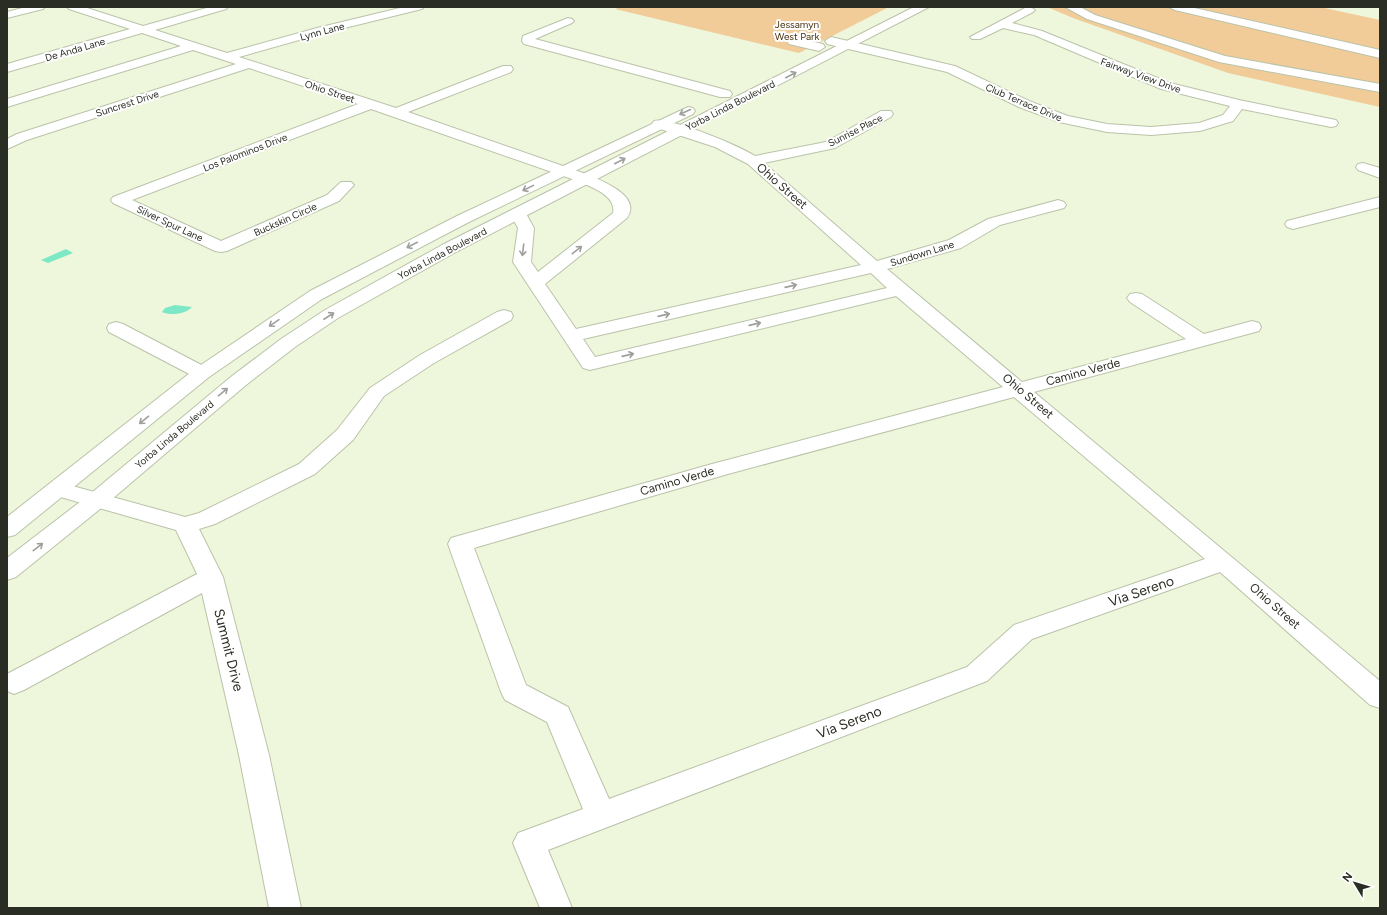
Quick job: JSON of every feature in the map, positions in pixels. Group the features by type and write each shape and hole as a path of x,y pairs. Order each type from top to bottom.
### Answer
{"street":[{"path":"7,16 39,7"},
{"name":"Ohio Street","path":"73,7 371,104 563,171 585,179 617,197 622,205 621,216 535,283"},
{"name":"De Anda Lane","path":"7,68 222,7"},
{"name":"Lynn Lane","path":"226,57 322,30 418,7"},
{"name":"Yorba Linda Boulevard","path":"758,77 900,7"},
{"name":"Yorba Linda Boulevard","path":"7,571 97,500 232,385 290,342 407,271 923,7"},
{"path":"1071,7 1091,17 1223,59 1380,88"},
{"path":"1175,7 1380,54"},
{"path":"976,38 1028,10"},
{"path":"568,21 527,38 528,41 725,94"},
{"name":"Fairway View Drive","path":"1002,24 1038,33 1166,86 1239,104 1331,122"},
{"path":"793,41 818,47"},
{"name":"Club Terrace Drive","path":"831,41 951,70 1024,104 1064,119 1107,128 1151,131 1200,127 1228,118 1239,104"},
{"path":"7,103 194,46"},
{"name":"Suncrest Drive","path":"7,145 22,137 249,64"},
{"path":"396,113 507,69"},
{"name":"Yorba Linda Boulevard","path":"7,529 202,373 316,295 463,219 725,94 745,83"},
{"name":"Los Palominos Drive","path":"119,200 371,104"},
{"name":"Sunrise Place","path":"753,161 830,145 886,114"},
{"name":"Ohio Street","path":"660,124 718,142 740,152 753,161 900,290 1224,562 1380,697"},
{"path":"1363,167 1380,173"},
{"name":"Buckskin Circle","path":"221,247 333,198 346,185"},
{"name":"Silver Spur Lane","path":"119,200 221,247"},
{"path":"1292,224 1380,202"},
{"name":"Sundown Lane","path":"571,336 875,267 956,244 994,222 1058,205"},
{"path":"518,213 526,228 522,262 590,364 900,290"},
{"path":"1136,298 1201,340"},
{"path":"58,489 185,525 207,519 307,469 345,435 377,392 427,359 504,316"},
{"name":"Camino Verde","path":"601,816 558,714 515,692 460,544 720,468 1252,327"},
{"path":"116,328 202,373"},
{"name":"Summit Drive","path":"185,525 211,577 254,755 285,908"},
{"name":"Via Sereno","path":"556,908 529,844 977,674 1023,632 1224,562"},
{"path":"14,682 211,577"}],"green space":[{"name":"Jessamyn West Park","path":"621,7 889,7 799,53 615,9"},
{"path":"1047,7 1320,7 1380,20 1380,107 1228,73 1073,18"}],"shaded area":[{"path":"66,249 73,253 48,263 41,260"},
{"path":"175,305 192,307 178,314 162,312 165,308"}]}
